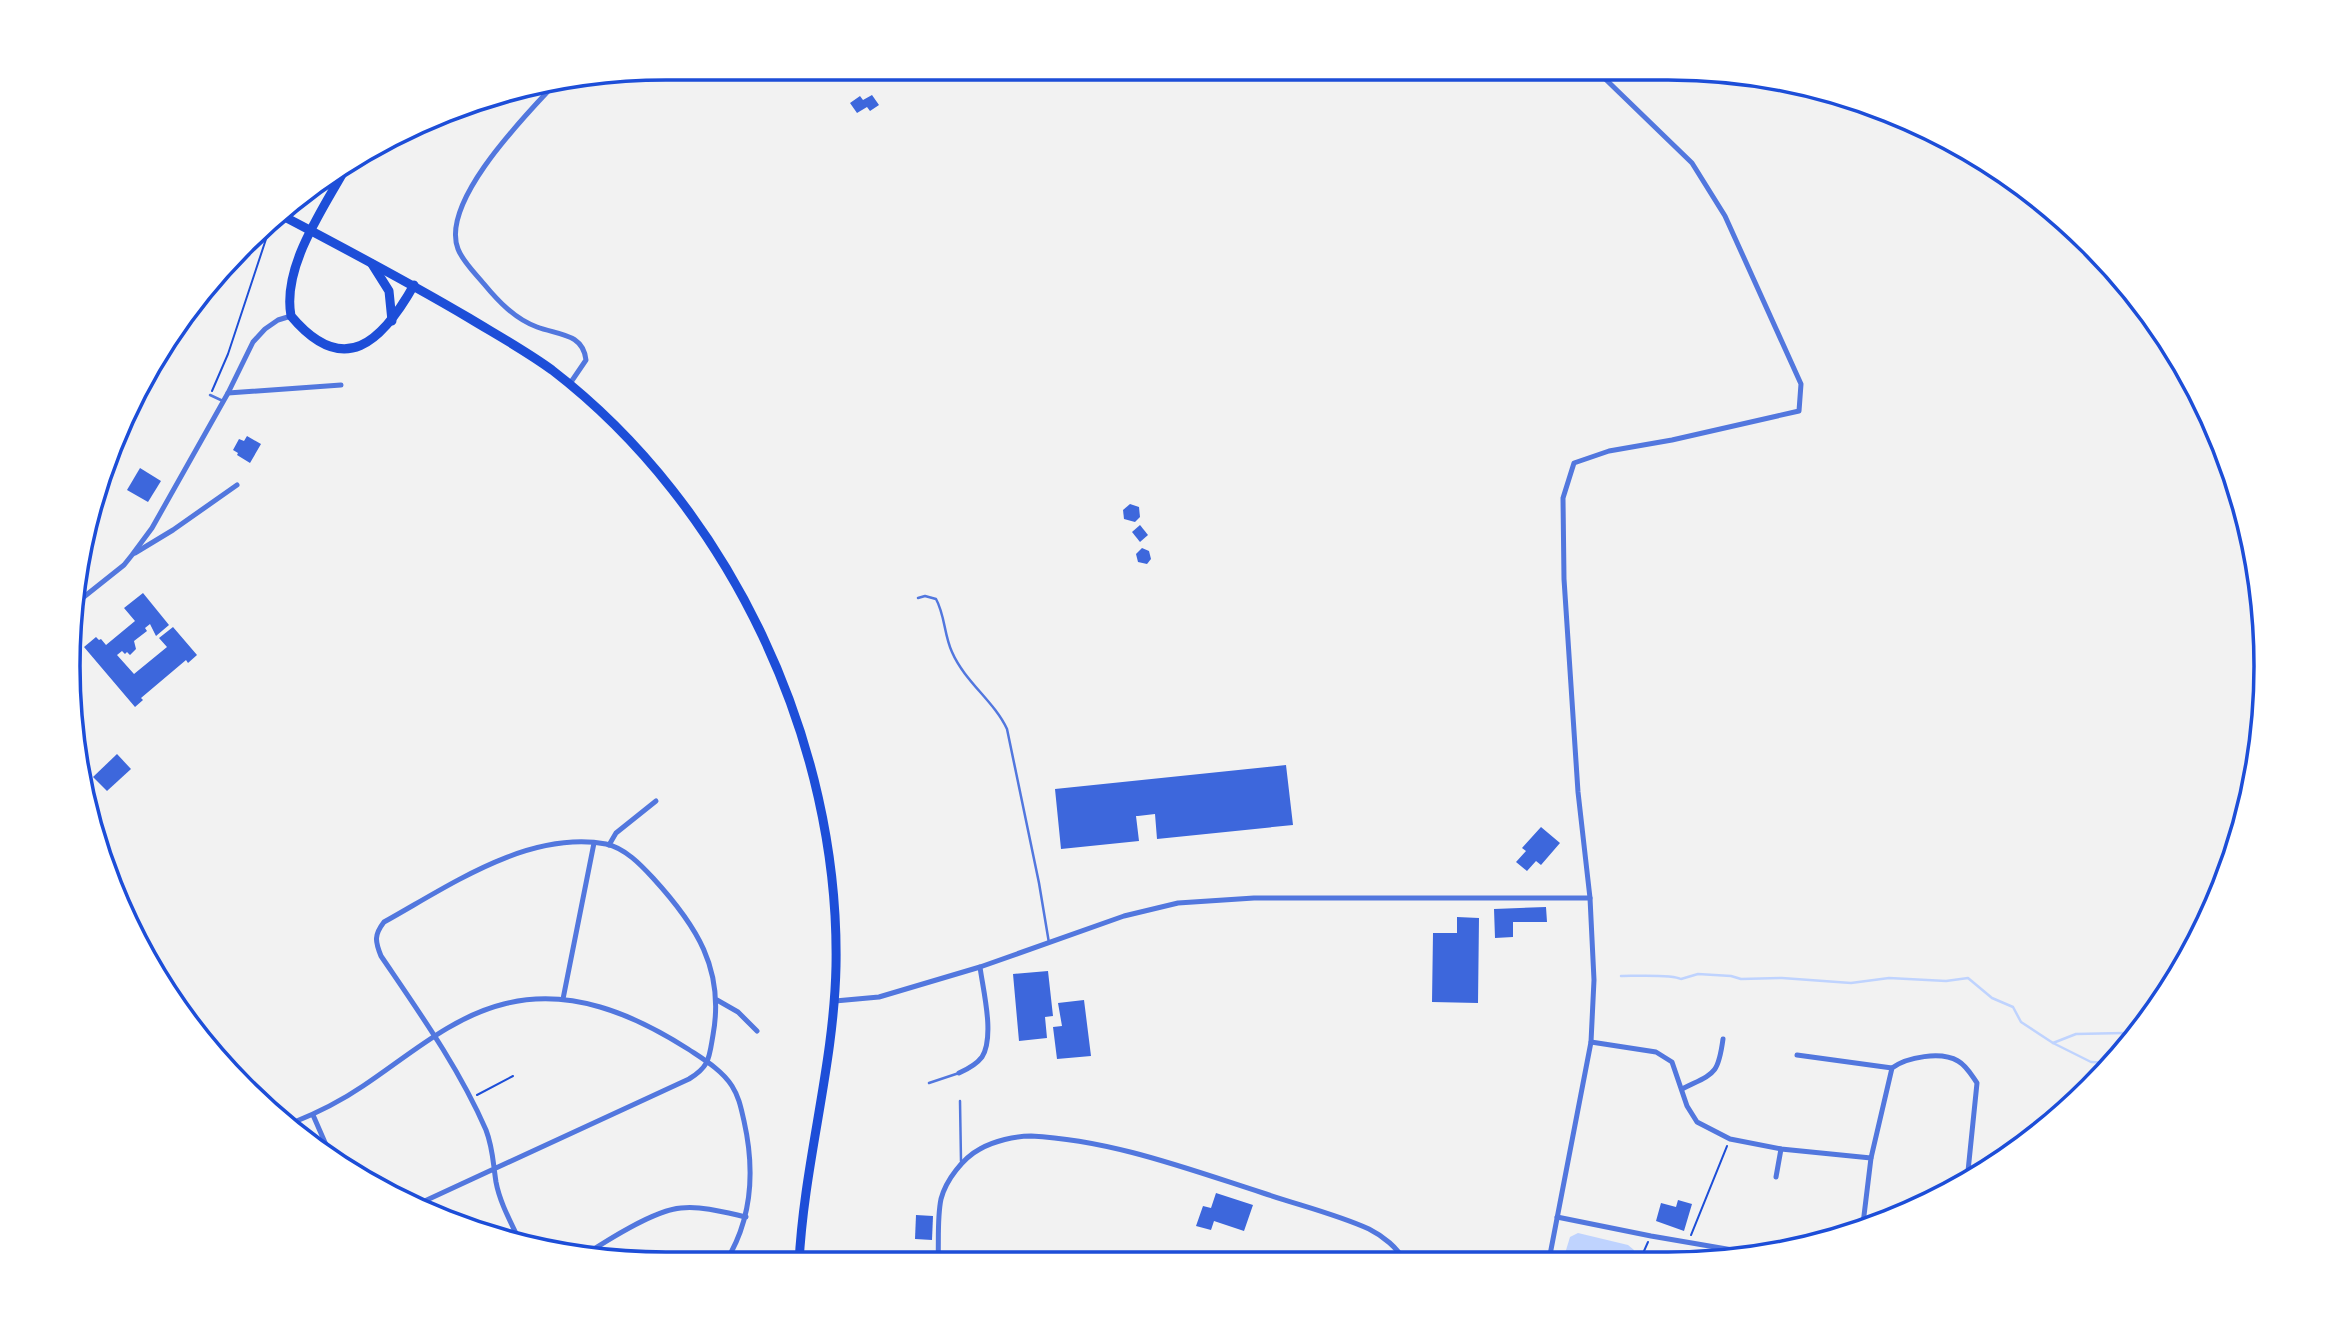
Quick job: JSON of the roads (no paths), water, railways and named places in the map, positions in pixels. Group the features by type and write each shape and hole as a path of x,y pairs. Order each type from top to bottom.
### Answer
{"main road":[{"path":"339,180 298,260 289,291 290,316 315,341 343,349 356,348 373,341 392,321 414,285"},
{"path":"289,219 414,285 522,349 595,406 659,472 683,503 743,594 787,695 804,743 826,834 836,933 835,1001 807,1173 800,1252"},
{"path":"371,262 389,291 392,321"}],"street":[{"path":"1550,1252 1591,1042 1594,980 1590,898 1578,792 1564,579 1563,498 1574,463 1609,452 1800,411 1801,384 1725,216 1692,163 1606,80"},
{"path":"546,93 508,135 484,167 464,204 455,237 463,260 498,301 534,326 572,337 583,346 586,360 569,385"},
{"path":"85,596 124,565 152,528 257,336 278,320 290,316"},
{"path":"228,393 341,385"},
{"path":"132,555 237,485"},
{"path":"609,845 616,833 656,800"},
{"path":"426,1201 495,1170 689,1079 701,1072 708,1062 717,999 708,958 688,920 649,874 627,854 609,845 565,843 510,856 472,873 384,922 375,941 380,956 435,1037 470,1098 493,1149 495,1170 496,1181 516,1233"},
{"path":"563,999 594,843"},
{"path":"835,1001 867,999 916,986 980,967 1124,916 1194,901 1254,898 1590,898"},
{"path":"960,1073 974,1066 983,1055 988,1041 980,967"},
{"path":"297,1121 360,1088 456,1024 490,1008 517,1001 563,999 609,1009 654,1027 708,1062 731,1083 739,1098 748,1139 751,1179 746,1217 731,1252"},
{"path":"717,999 738,1012 757,1031"},
{"path":"1682,1089 1714,1073 1720,1063 1723,1039"},
{"path":"1591,1042 1657,1052 1672,1062 1687,1106 1698,1122 1730,1139 1781,1149 1871,1158"},
{"path":"1797,1055 1892,1068"},
{"path":"1864,1219 1871,1158 1892,1068 1904,1059 1927,1056 1957,1060 1978,1083 1968,1170"},
{"path":"313,1115 325,1142"},
{"path":"939,1252 942,1198 950,1179 961,1164 979,1149 998,1141 1028,1136 1104,1146 1194,1171 1370,1229 1386,1239 1397,1252"},
{"path":"1776,1177 1781,1149"},
{"path":"597,1248 641,1222 678,1208 704,1208 746,1217"},
{"path":"1557,1217 1726,1249"}],"lane":[{"path":"210,396 223,401"},
{"path":"918,598 925,596 936,599 951,652 971,685 1002,719 1007,729 1040,883 1049,943"},
{"path":"929,1083 960,1073"},
{"path":"960,1101 961,1164"}],"water":[{"path":"1578,1233 1628,1245 1634,1252 1565,1252 1570,1237"}],"waterway":[{"path":"1621,976 1681,979 1698,974 1741,979 1782,978 1851,983 1889,978 1946,981 1968,978 1992,998 2013,1007 2021,1022 2053,1043 2091,1062 2100,1062"},
{"path":"2053,1043 2076,1034 2124,1033"}]}
